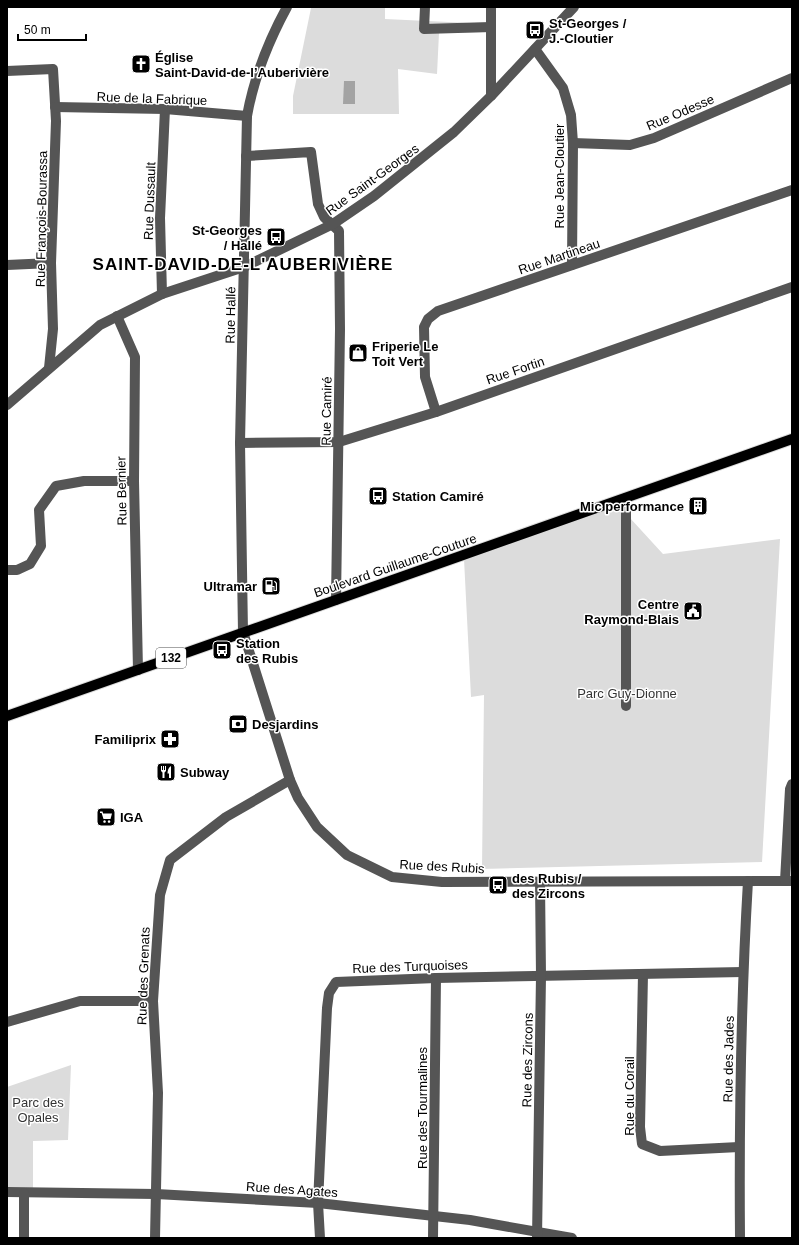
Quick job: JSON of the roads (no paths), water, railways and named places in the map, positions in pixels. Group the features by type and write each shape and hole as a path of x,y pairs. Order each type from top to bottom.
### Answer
{"main road":[{"name":"Boulevard Guillaume-Couture","path":"7,716 792,439"}],"street":[{"name":"Rue Hallé","path":"243,632 240,443 247,116 262,59 287,7"},
{"path":"425,7 424,29 491,27"},
{"path":"491,7 491,96"},
{"name":"Rue Saint-Georges","path":"7,405 100,324 162,294 244,267 333,224 374,196 430,154 454,132 491,96 574,7"},
{"name":"Rue Jean-Cloutier","path":"535,49 564,88 571,115 573,143 572,265"},
{"name":"Rue François-Bourassa","path":"7,71 53,70 55,107 51,263 53,329 49,368"},
{"name":"Rue Odesse","path":"573,143 630,144 654,138 792,78"},
{"name":"Rue de la Fabrique","path":"55,107 165,109 247,116"},
{"name":"Rue Dussault","path":"162,294 160,218 165,109"},
{"path":"246,156 311,152 318,204 324,217 333,224"},
{"name":"Rue Martineau","path":"436,412 425,377 424,327 428,318 438,310 792,190"},
{"name":"Rue Camiré","path":"333,224 339,231 339,442 336,600"},
{"path":"7,265 51,263"},
{"name":"Rue Fortin","path":"240,443 339,442 436,412 792,287"},
{"name":"Rue Bernier","path":"118,316 135,357 134,481 138,670"},
{"path":"7,570 17,570 30,564 41,546 39,510 56,486 84,482 134,481"},
{"path":"626,498 626,706"},
{"name":"Rue des Rubis","path":"243,632 290,780 298,798 317,827 347,855 392,877 442,882 788,881"},
{"name":"Rue des Grenats","path":"155,1238 158,1093 153,1001 160,895 170,860 226,817 290,780"},
{"path":"788,881 790,789 792,784"},
{"name":"Rue des Jades","path":"740,1238 739,1147 743,972 748,881"},
{"name":"Rue des Zircons","path":"537,1235 541,976 540,882"},
{"name":"Rue des Turquoises","path":"320,1238 318,1203 326,1008 329,993 336,982 436,978 743,972"},
{"name":"Rue du Corail","path":"643,974 640,1127 642,1144 660,1151 739,1147"},
{"name":"Rue des Tourmalines","path":"433,1238 436,978"},
{"path":"7,1022 80,1001 153,1001"},
{"name":"Rue des Agates","path":"7,1192 156,1194 318,1203 434,1216 537,1235 572,1238"},
{"path":"24,1193 24,1238"}],"place":[{"name":"St-Georges / J.-Cloutier","path":"535,30"},
{"name":"Église Saint-David-de-l’Auberivière","path":"141,64"},
{"name":"St-Georges / Hallé","path":"276,237"},
{"name":"Friperie Le Toit Vert","path":"358,353"},
{"name":"Station Camiré","path":"378,496"},
{"name":"Mic performance","path":"698,506"},
{"name":"Ultramar","path":"271,586"},
{"name":"Centre Raymond-Blais","path":"693,611"},
{"name":"Station des Rubis","path":"222,650"},
{"name":"Desjardins","path":"238,724"},
{"name":"Familiprix","path":"170,739"},
{"name":"Subway","path":"166,772"},
{"name":"IGA","path":"106,817"},
{"name":"des Rubis / des Zircons","path":"498,885"}],"district":[{"name":"SAINT-DAVID-DE-L'AUBERIVIÈRE","path":"243,264"}],"park label":[{"name":"Parc Guy-Dionne","path":"627,693"},
{"name":"Parc des Opales","path":"38,1110"}]}
